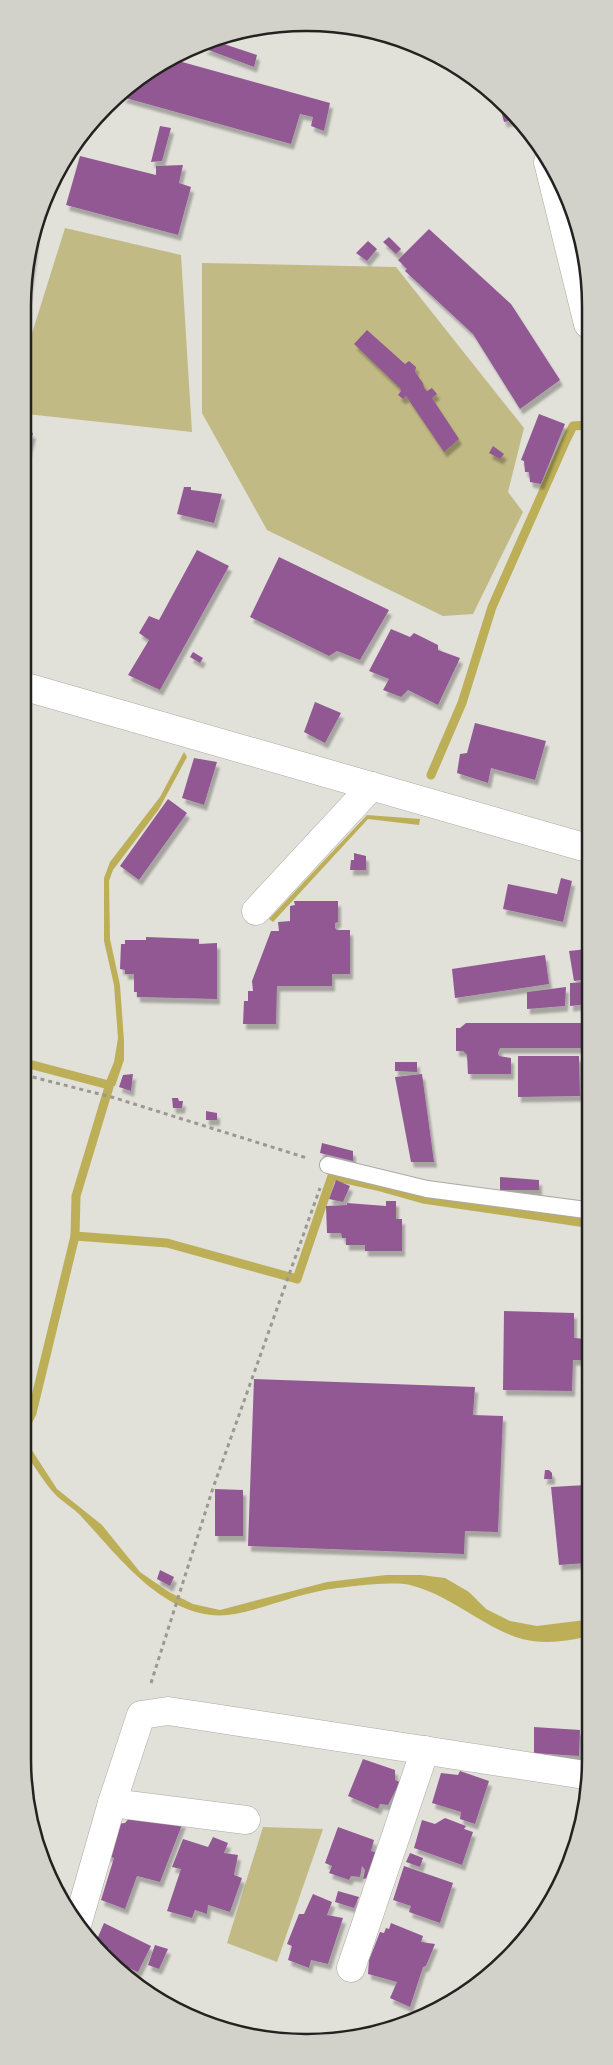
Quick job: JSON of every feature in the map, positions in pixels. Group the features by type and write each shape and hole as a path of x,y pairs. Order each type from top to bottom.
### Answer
{"street":[{"path":"554,188 582,298"},
{"path":"31,688 582,847"},
{"path":"256,912 372,786"},
{"path":"80,1914 112,1803 141,1715 168,1711 581,1774"},
{"path":"351,1968 425,1750"},
{"path":"112,1803 246,1820"}],"lane":[{"path":"328,1165 427,1189 582,1209"}],"path":[{"path":"31,1077 115,1098 328,1165 213,1488 141,1715"}],"shaded area":[{"path":"65,228 181,255 192,432 31,414 31,336"},
{"path":"202,263 396,267 524,428 508,492 523,512 473,614 443,616 267,530 202,413"},
{"path":"184,752 187,757 159,809 113,870 109,881 110,939 120,985 124,1060 115,1086 109,1087 105,1084 114,1062 118,1038 114,985 104,941 104,878 110,862 160,797"},
{"path":"367,815 420,819 419,825 368,819 273,922 269,919"},
{"path":"31,1449 57,1489 102,1525 140,1572 169,1592 193,1604 220,1610 327,1582 386,1575 421,1575 445,1578 469,1592 486,1609 510,1621 537,1626 582,1620 582,1638 554,1642 537,1642 522,1639 493,1627 439,1596 403,1584 374,1584 325,1590 235,1614 211,1615 189,1610 168,1599 148,1585 129,1568 80,1515 54,1493 31,1461"},
{"path":"263,1827 323,1829 277,1962 227,1943"}],"building":[{"path":"224,44 257,55 254,67 208,50"},
{"path":"181,62 330,103 324,131 311,126 313,117 300,114 291,144 127,98 139,88"},
{"path":"502,113 509,121 504,122"},
{"path":"160,126 171,128 162,161 151,162"},
{"path":"80,156 156,175 156,166 183,165 179,183 191,187 178,235 66,205"},
{"path":"429,229 511,304 560,380 520,409 473,334 405,271 407,269 398,260"},
{"path":"389,237 401,249 396,254 383,242"},
{"path":"368,241 377,249 367,261 356,253"},
{"path":"367,330 405,364 409,361 416,367 415,372 423,383 424,388 427,391 432,388 437,394 432,398 459,439 444,452 406,396 403,399 398,395 401,391 400,388 354,344"},
{"path":"539,414 565,424 541,484 530,482 529,472 525,472 524,461 521,460"},
{"path":"493,446 504,454 500,459 489,453"},
{"path":"184,487 191,487 191,490 222,494 214,523 177,514"},
{"path":"197,550 229,566 160,690 128,675 149,640 139,633 149,616 159,620"},
{"path":"279,557 389,610 360,660 337,651 329,656 250,617"},
{"path":"391,629 410,637 414,633 438,645 438,650 460,658 438,705 408,690 401,697 383,690 389,679 369,671"},
{"path":"193,652 203,658 200,663 190,657"},
{"path":"315,702 341,713 325,743 304,732"},
{"path":"475,723 546,741 535,780 491,768 488,783 457,773 460,754 467,753"},
{"path":"194,758 217,762 204,805 182,798"},
{"path":"168,799 187,813 139,880 120,866"},
{"path":"354,853 366,856 366,870 350,870 351,860 354,860"},
{"path":"561,878 572,881 563,922 503,909 508,884 557,894"},
{"path":"294,901 338,901 338,922 335,923 335,928 337,930 350,930 350,974 332,974 332,986 277,986 276,1024 243,1024 244,1001 248,1001 248,991 253,991 252,981 271,931 279,931 278,922 290,921 290,906 295,905"},
{"path":"146,937 199,939 199,944 217,943 217,999 137,997 137,992 134,992 134,974 125,974 125,970 120,969 121,944 125,944 125,940 146,940"},
{"path":"582,950 582,980 574,981 569,951"},
{"path":"545,955 549,984 455,998 452,969"},
{"path":"582,982 582,1005 570,1006 570,983"},
{"path":"566,987 565,1006 527,1009 527,992"},
{"path":"466,1023 582,1023 582,1048 500,1048 499,1056 511,1058 511,1074 468,1074 467,1055 463,1051 456,1051 456,1028 460,1028"},
{"path":"518,1056 579,1056 580,1096 518,1097"},
{"path":"395,1062 417,1062 417,1072 395,1071"},
{"path":"133,1074 131,1091 119,1087 123,1075"},
{"path":"422,1074 434,1162 411,1162 395,1077"},
{"path":"172,1098 178,1098 179,1101 183,1101 182,1108 173,1108"},
{"path":"206,1111 217,1113 217,1120 206,1120"},
{"path":"322,1143 353,1151 353,1161 320,1153"},
{"path":"500,1177 539,1180 539,1190 500,1190"},
{"path":"336,1180 350,1186 343,1202 329,1199"},
{"path":"386,1201 396,1201 396,1219 402,1219 402,1251 365,1251 365,1245 346,1245 346,1238 342,1238 341,1233 327,1233 326,1206 347,1205 347,1203 386,1206"},
{"path":"504,1311 574,1313 574,1338 582,1339 582,1360 573,1360 572,1391 503,1390"},
{"path":"254,1379 475,1387 473,1415 503,1416 498,1532 465,1531 464,1554 248,1546"},
{"path":"545,1470 549,1470 552,1473 552,1479 544,1479"},
{"path":"582,1485 582,1563 559,1565 551,1487"},
{"path":"215,1489 243,1490 243,1536 215,1536"},
{"path":"160,1570 174,1577 170,1586 157,1579"},
{"path":"534,1727 580,1730 579,1756 534,1753"},
{"path":"363,1759 395,1770 395,1780 400,1782 388,1805 380,1804 378,1809 348,1796"},
{"path":"460,1771 489,1781 475,1824 460,1819 461,1812 432,1803 441,1773 458,1775"},
{"path":"131,1816 183,1822 160,1882 137,1876 125,1909 101,1900 114,1858 107,1856 115,1824 125,1823"},
{"path":"445,1818 466,1826 464,1829 473,1832 462,1865 414,1848 422,1820 435,1824"},
{"path":"338,1827 374,1840 371,1851 378,1853 368,1878 363,1879 365,1870 362,1866 360,1877 351,1876 349,1880 329,1873 332,1866 325,1863"},
{"path":"213,1837 228,1843 224,1853 238,1855 234,1875 242,1878 230,1912 208,1905 207,1914 195,1910 192,1918 167,1911 181,1869 172,1867 183,1839 208,1847"},
{"path":"410,1853 423,1858 420,1867 406,1862"},
{"path":"404,1866 453,1883 440,1923 409,1912 411,1906 393,1900"},
{"path":"338,1891 359,1897 354,1908 335,1902"},
{"path":"313,1894 332,1902 327,1915 343,1918 328,1964 311,1960 309,1968 288,1960 292,1946 287,1944 299,1914 304,1914"},
{"path":"104,1923 151,1946 138,1972 125,1965 98,1937"},
{"path":"391,1923 423,1936 421,1942 435,1944 426,1966 423,1967 410,2007 390,1998 397,1982 368,1974 369,1960 380,1932 384,1933 386,1928 389,1929"},
{"path":"155,1945 168,1949 159,1969 148,1965"}],"waterway":[{"path":"431,775 462,703 492,607 566,440 573,426 582,425"},
{"path":"31,1065 105,1084"},
{"path":"109,1087 76,1196 75,1236 167,1243 297,1279 332,1176 423,1199 582,1222"},
{"path":"31,1415 75,1236"}]}
